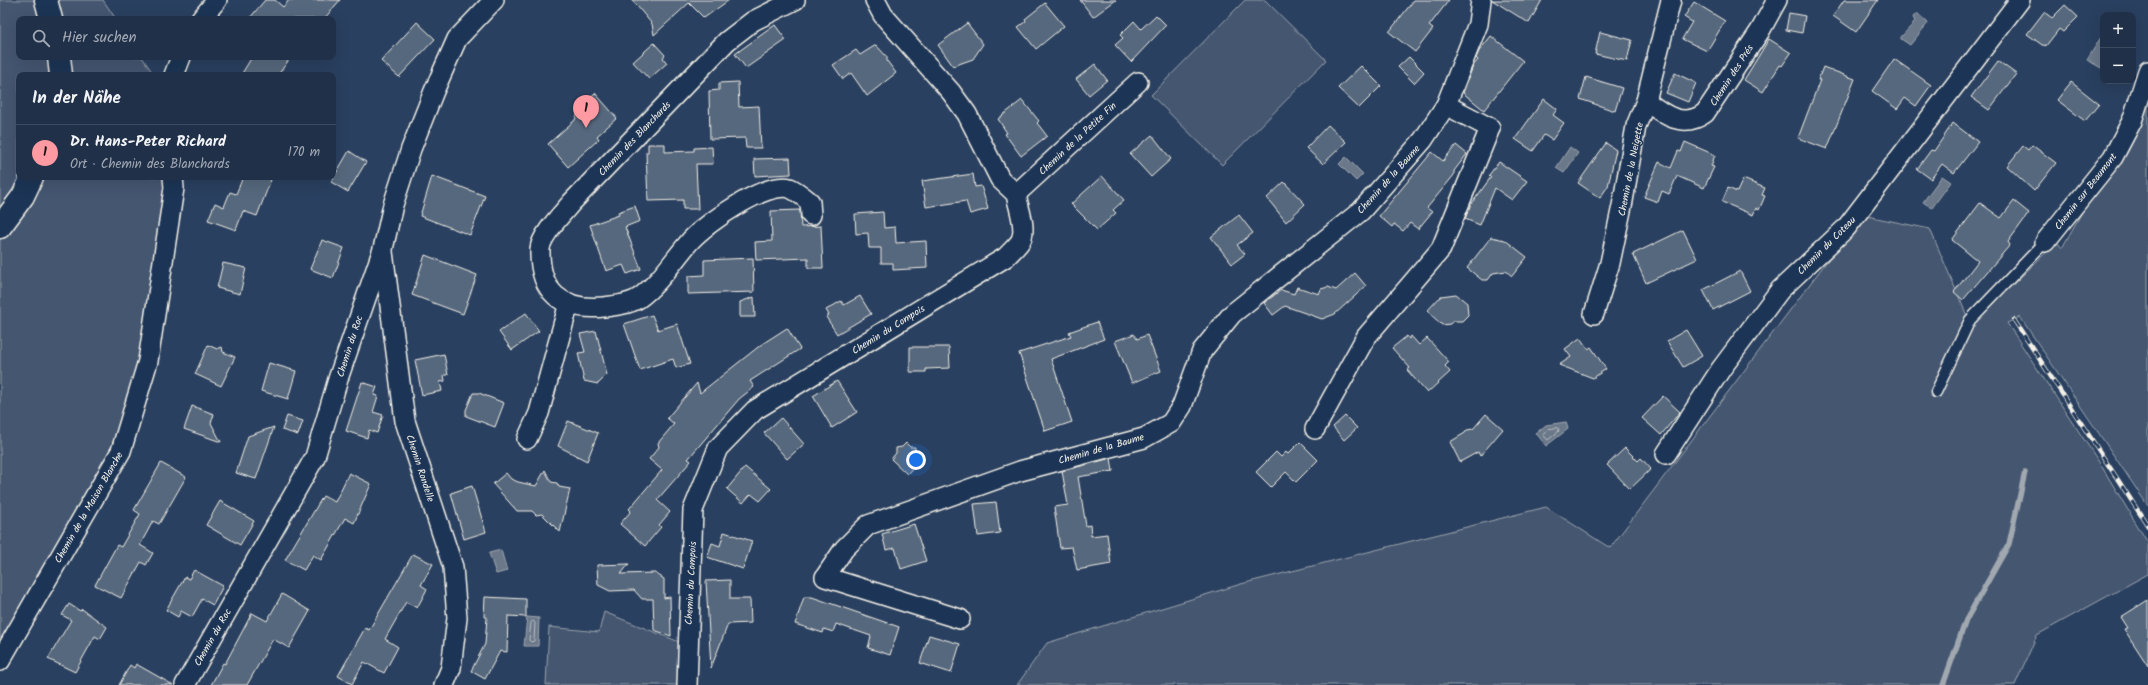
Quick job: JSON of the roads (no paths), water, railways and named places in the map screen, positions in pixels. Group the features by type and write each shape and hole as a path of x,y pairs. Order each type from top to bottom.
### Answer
{"street":[{"path":"46,0 50,16"},
{"path":"204,16 217,0"},
{"name":"Chemin du Roc","path":"185,685 315,457 339,376 383,248 395,198 411,149 434,91 458,39 494,0"},
{"name":"Chemin des Blanchards","path":"795,0 753,21 727,41 554,223 540,246 540,267 546,285 556,297 586,308 614,306 638,298 663,275 692,238 735,206 764,190 790,188 810,202 812,215"},
{"path":"875,0 883,15 951,92 967,114 1000,179 1016,194"},
{"name":"Chemin de la Baume","path":"960,620 825,577 844,549 868,525 1020,471 1144,438 1171,423 1182,406 1202,351 1232,314 1361,211 1422,140 1446,105 1478,24 1481,0"},
{"name":"Chemin de la Neigette","path":"1594,314 1610,263 1623,202 1636,126 1646,101 1671,0"},
{"name":"Chemin des Prés","path":"1646,101 1670,118 1677,120 1692,120 1705,113 1760,31 1777,0"},
{"name":"Chemin du Coteau","path":"1666,454 1721,369 1780,290 1846,228 2020,0"},
{"path":"59,60 61,72"},
{"path":"175,72 180,60"},
{"name":"Chemin sur Beaumont","path":"2045,242 2113,157 2132,121 2148,71"},
{"name":"Chemin de la Petite Fin","path":"1016,194 1138,82"},
{"path":"1314,429 1366,337 1441,249 1444,242 1490,128 1446,105"},
{"path":"0,228 23,196 31,180"},
{"name":"Chemin de la Maison Blanche","path":"0,661 122,451 148,361 174,188 173,180"},
{"name":"Chemin du Compois","path":"687,685 693,510 718,448 755,410 1006,256 1021,240 1023,222 1018,210 1016,194"},
{"name":"Chemin Rondelle","path":"383,248 405,421 453,567 457,618 450,668 444,685"},
{"path":"527,439 539,413 569,303"}],"lane":[{"path":"1936,392 1970,320 2045,242"}],"water":[{"path":"1917,13 1928,23 1910,45 1901,39 1901,37 1915,22 1913,17"},
{"path":"2100,39 2100,67 2087,60"},
{"path":"1570,147 1578,153 1564,173 1556,168"},
{"path":"1346,157 1363,174 1356,181 1339,164"},
{"path":"1942,176 1951,182 1932,208 1923,202"},
{"path":"1566,422 1568,429 1546,446 1536,433 1546,425"},
{"path":"501,550 507,571 496,574 489,553"},
{"path":"527,617 539,618 538,646 524,646"}],"waterway":[{"path":"1943,685 1966,620 2009,544 2025,472"}],"railway":[{"path":"2014,320 2148,526"}],"place":[{"name":"Dr. Hans-Peter Richard","path":"586,128"}]}
